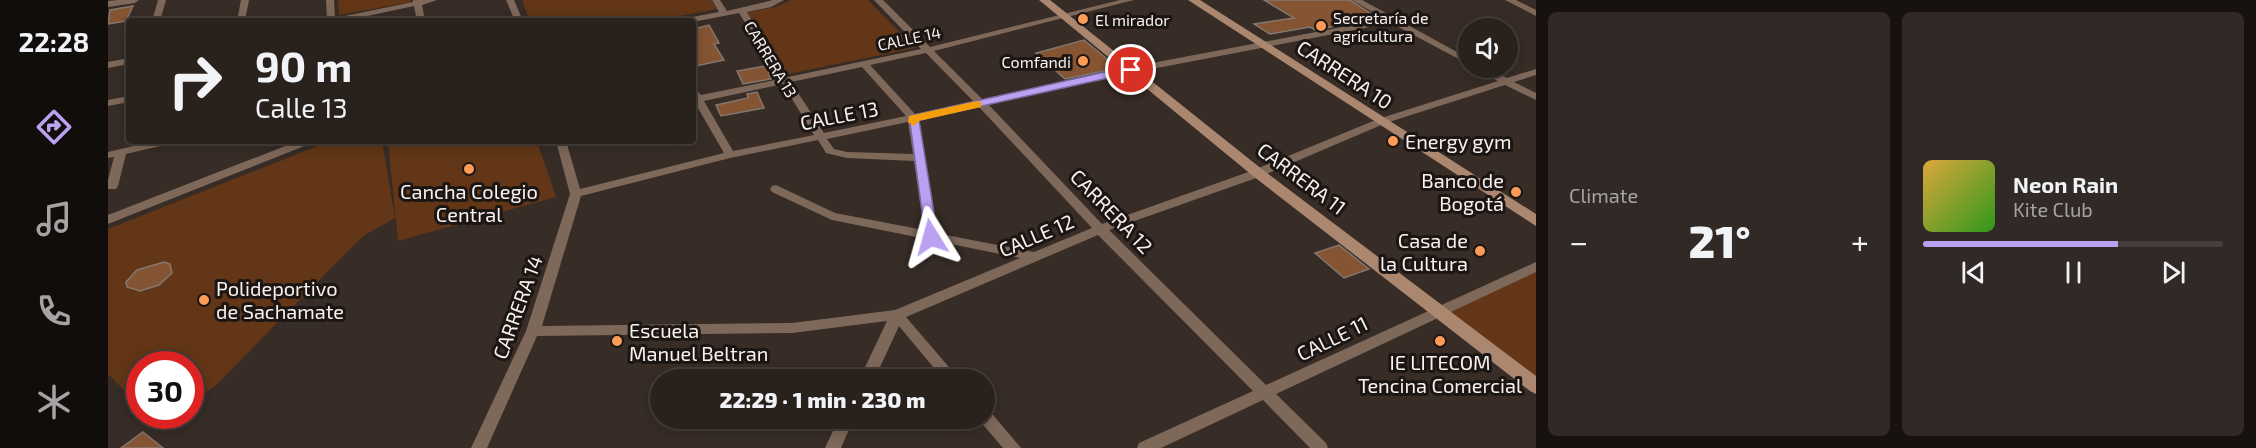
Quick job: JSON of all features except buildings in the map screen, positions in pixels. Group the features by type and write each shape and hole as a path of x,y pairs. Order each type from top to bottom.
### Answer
{"main road":[{"name":"CARRERA 11","path":"1044,0 1258,173 1440,310 1536,386"},
{"name":"CARRERA 10","path":"1193,0 1536,221"}],"street":[{"path":"108,4 135,0"},
{"path":"157,18 162,0"},
{"path":"242,18 245,0"},
{"path":"330,0 332,18"},
{"path":"345,18 434,0"},
{"path":"510,0 518,18"},
{"name":"CARRERA 13","path":"716,0 725,14"},
{"path":"696,19 742,11 780,0"},
{"name":"CARRERA 12","path":"878,0 982,104 1100,229 1320,448"},
{"name":"CALLE 14","path":"696,97 785,82 928,50 1130,0"},
{"path":"1356,0 1458,56"},
{"path":"1509,0 1536,13"},
{"path":"417,2 420,18"},
{"name":"CARRERA 13","path":"742,11 819,137"},
{"name":"CALLE 13","path":"576,194 730,155 982,104 1131,70 1392,20"},
{"path":"108,65 126,62"},
{"path":"864,64 913,118 931,237"},
{"name":"CALLE 12","path":"533,331 792,328 897,315 1100,229 1258,173 1382,121 1536,72"},
{"path":"1500,78 1536,97"},
{"path":"108,103 126,100"},
{"path":"696,100 730,155"},
{"path":"819,137 831,151 847,155 920,158"},
{"path":"108,155 156,144"},
{"path":"108,220 300,144"},
{"path":"562,144 576,194"},
{"path":"112,186 122,152"},
{"path":"776,189 832,216 1034,256"},
{"name":"CARRERA 14","path":"479,448 533,331 576,194"},
{"name":"CALLE 11","path":"1145,448 1536,267"},
{"path":"871,369 897,315 944,369"},
{"path":"995,428 1013,448"},
{"path":"833,448 842,429"}],"shaded area":[{"path":"338,0 410,0 411,2 339,15"},
{"path":"522,0 711,0 717,9 668,18 529,18"},
{"path":"791,0 868,0 915,48 783,75 748,12 776,7"},
{"name":"Polideportivo de Sachamate","path":"322,144 383,144 395,218 363,236 214,387 204,393 204,351 126,351 126,392 108,374 108,229"},
{"name":"Cancha Colegio Central","path":"388,144 538,144 556,197 398,241"},
{"path":"1536,267 1536,386 1440,310"}],"slow traffic":[{"path":"914,122 913,118 977,105"}],"place":[{"name":"El mirador","path":"1083,19"},
{"name":"Secretaría de agricultura","path":"1321,26"},
{"name":"Comfandi","path":"1083,61"},
{"name":"Energy gym","path":"1393,141"},
{"name":"Cancha Colegio Central","path":"469,169"},
{"name":"Banco de Bogotá","path":"1516,192"},
{"name":"Casa de la Cultura","path":"1480,251"},
{"name":"Polideportivo de Sachamate","path":"204,300"},
{"name":"Escuela Manuel Beltran","path":"617,341"},
{"name":"IE LITECOM Tencina Comercial","path":"1440,341"}],"route":[{"path":"931,237 913,118 1131,70"}]}
